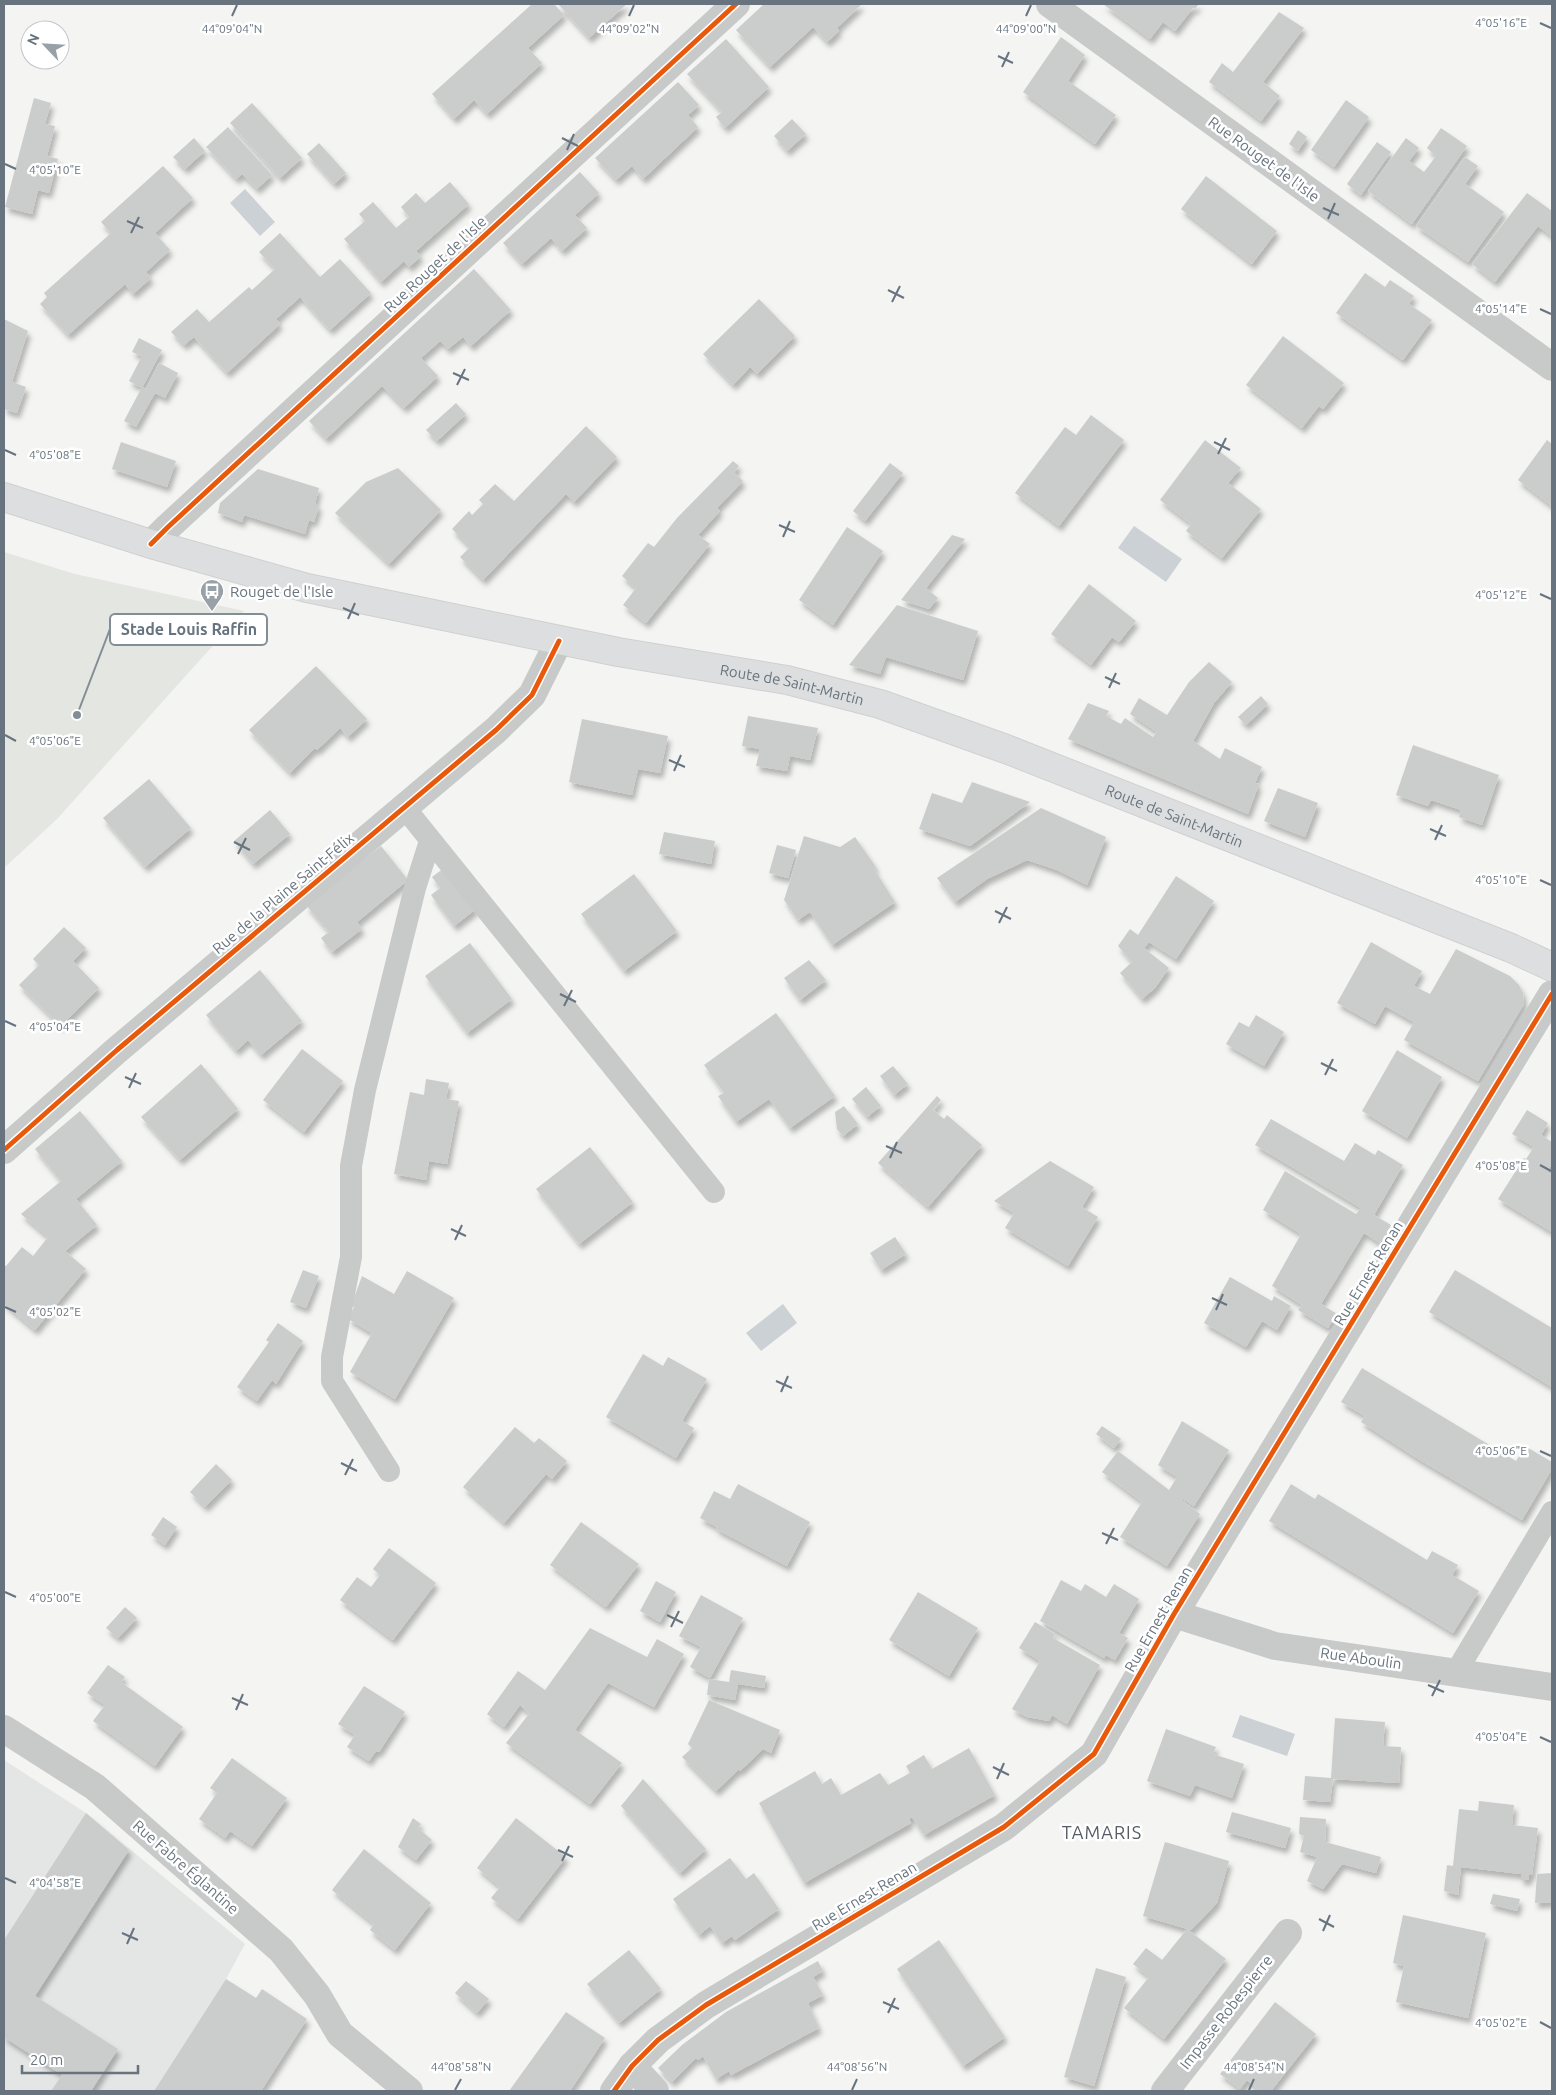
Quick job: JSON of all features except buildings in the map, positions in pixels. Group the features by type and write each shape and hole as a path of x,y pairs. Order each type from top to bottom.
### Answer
{"main road":[{"name":"Route de Saint-Martin","path":"4,497 151,544 307,588 559,641 787,680 880,704 1006,749 1510,948 1552,967"}],"street":[{"name":"Rue Rouget de l'Isle","path":"151,544 736,4"},
{"name":"Rue Rouget de l'Isle","path":"1050,4 1552,367"},
{"name":"Rue de la Plaine Saint-Félix","path":"4,1150 116,1050 496,730 532,695 559,641"},
{"name":"Rue Ernest Renan","path":"614,2091 632,2066 658,2040 706,2006 1004,1827 1057,1786 1094,1754 1174,1614 1552,994"},
{"name":"Rue Aboulin","path":"1174,1614 1275,1646 1552,1687"},
{"name":"Rue Fabre Églantine","path":"4,1729 95,1787 281,1950 317,1995 340,2034 409,2091"},
{"name":"Impasse Robespierre","path":"1165,2091 1288,1933"},
{"path":"632,2066 656,2091"}],"lane":[{"path":"404,807 714,1192"},
{"path":"389,1471 332,1381 332,1357 351,1257 352,1166 365,1090 415,888 430,841"},
{"path":"1456,1672 1552,1512"}],"shaded area":[{"path":"245,189 275,222 260,236 230,203"},
{"path":"1134,526 1182,559 1166,582 1118,548"},
{"path":"4,552 75,574 244,611 57,819 4,868"},
{"path":"783,1304 797,1323 761,1351 746,1333"},
{"path":"1240,1715 1295,1734 1287,1756 1232,1737"},
{"path":"4,1760 86,1813 245,1944 226,1979 154,2091 4,2091"}],"cycle path":[{"path":"151,544 736,4"},
{"path":"4,1150 117,1050 496,730 532,695 559,641"},
{"path":"614,2091 632,2066 658,2040 706,2005 1004,1827 1094,1754 1174,1614 1552,994"}],"place":[{"name":"Rouget de l'Isle","path":"212,612"},
{"name":"Stade Louis Raffin","path":"77,715"}],"district":[{"name":"TAMARIS","path":"1102,1832"}]}
